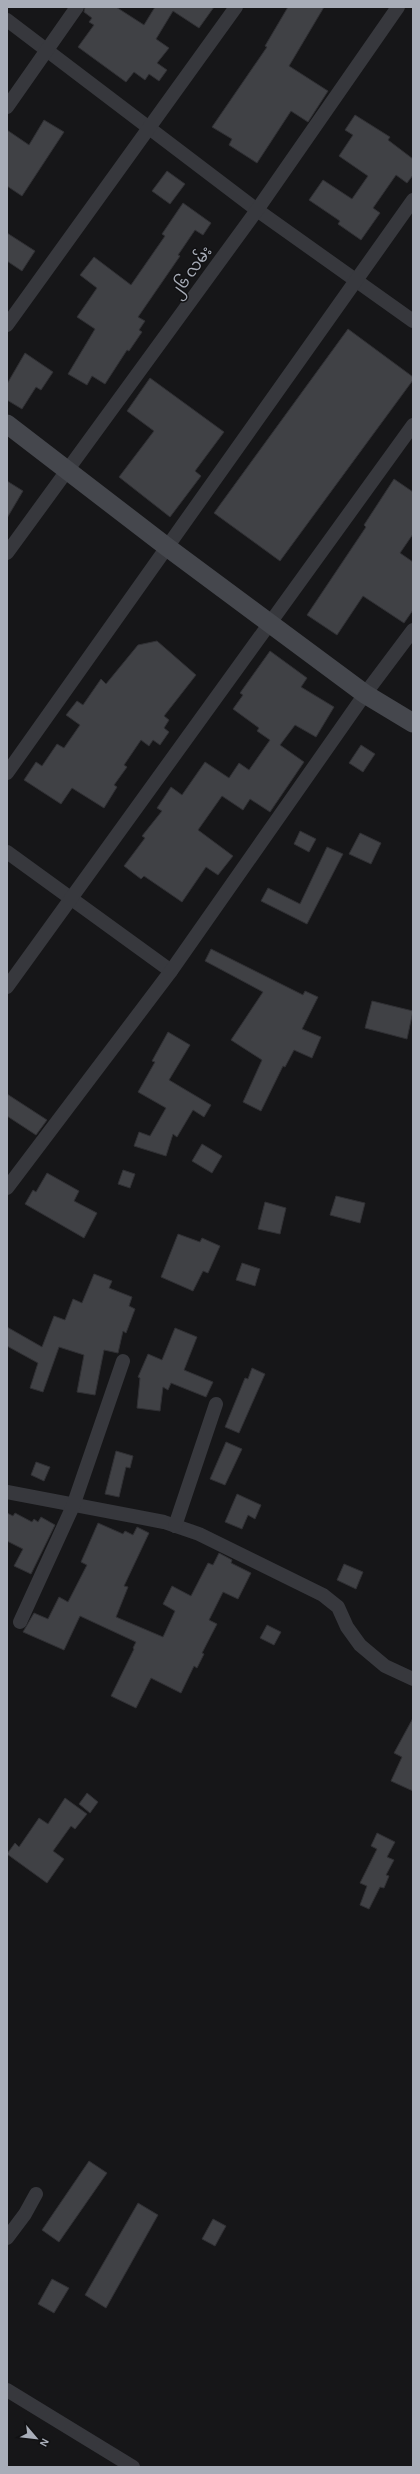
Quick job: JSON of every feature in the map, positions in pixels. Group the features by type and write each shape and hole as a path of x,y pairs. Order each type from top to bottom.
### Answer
{"street":[{"path":"7,107 77,7"},
{"path":"7,325 236,7"},
{"name":"၂၆ လမ်း","path":"7,552 257,210 398,7"},
{"path":"7,20 257,210 413,321"},
{"path":"7,773 413,200"},
{"path":"7,424 167,548 365,694 413,723"},
{"path":"7,987 72,899 269,622 413,425"},
{"path":"7,1188 171,970 365,694 413,630"},
{"path":"7,852 171,970"},
{"path":"20,1622 73,1506 124,1362"},
{"path":"175,1526 216,1404"},
{"path":"7,1492 73,1506 164,1522 199,1534 323,1594 338,1607 347,1627 360,1645 385,1666 413,1679"},
{"path":"7,2238 25,2214 36,2194"},
{"path":"7,2390 133,2467"}],"building":[{"path":"85,7 116,7 144,25 155,7 214,7 199,28 173,11 156,39 169,48 157,63 167,70 159,81 149,74 145,80 134,72 126,82 78,47 94,25 89,22 92,18 84,12"},
{"path":"288,7 324,7 289,66 328,91 308,122 291,111 257,163 229,145 232,139 212,127 267,47 265,46"},
{"path":"355,115 390,137 388,140 413,159 413,175 407,183 396,175 373,208 380,213 361,240 338,224 340,221 309,200 323,180 352,199 368,176 339,156 353,135 345,130"},
{"path":"44,120 64,132 22,196 7,186 7,130 29,145"},
{"path":"167,171 185,184 170,204 152,191"},
{"path":"183,203 211,223 203,235 195,230 178,255 180,256 138,317 145,321 139,330 142,332 129,351 127,350 105,384 92,376 87,385 68,374 95,329 77,317 97,288 80,275 94,257 131,285 165,236 162,234"},
{"path":"7,233 35,251 22,271 7,261"},
{"path":"348,329 413,377 413,380 280,561 214,513"},
{"path":"25,353 53,372 41,390 36,387 22,409 7,400 7,384"},
{"path":"150,378 224,432 195,471 201,476 170,517 119,477 154,431 127,411"},
{"path":"394,479 413,492 413,534 400,553 413,562 413,610 404,623 363,596 337,635 307,615 366,527 364,525"},
{"path":"7,481 23,491 7,518"},
{"path":"157,641 196,675 164,716 169,720 164,728 169,732 160,745 153,740 149,746 141,740 124,765 127,767 114,785 117,787 104,808 72,788 61,804 24,780 36,762 42,766 57,744 64,748 80,725 66,715 77,701 83,705 101,679 106,684 138,645"},
{"path":"270,651 307,678 301,687 334,707 316,737 295,725 280,745 304,762 270,812 250,799 243,810 222,796 198,830 233,856 218,875 206,867 182,902 144,876 141,879 124,866 145,838 142,836 162,811 157,808 171,787 182,795 205,762 229,778 239,763 249,770 270,740 257,731 259,728 233,709 243,695 240,693"},
{"path":"361,745 375,754 363,772 349,763"},
{"path":"300,831 316,839 309,852 294,844"},
{"path":"360,833 381,843 371,864 349,854"},
{"path":"327,847 343,854 307,924 261,901 268,888 300,904"},
{"path":"211,949 303,995 305,991 318,997 302,1029 321,1037 312,1058 294,1050 285,1067 283,1066 261,1111 243,1102 262,1060 231,1040 263,992 205,961"},
{"path":"372,1001 413,1011 407,1039 365,1028"},
{"path":"168,1032 190,1045 169,1080 211,1105 204,1117 193,1110 177,1137 173,1134 166,1156 134,1146 139,1132 150,1136 166,1108 138,1092 155,1062 152,1061"},
{"path":"7,1094 47,1120 36,1135 7,1116"},
{"path":"202,1144 222,1156 212,1173 192,1161"},
{"path":"123,1170 135,1174 130,1188 118,1184"},
{"path":"47,1173 79,1191 74,1201 97,1213 84,1238 25,1204 33,1190 36,1192"},
{"path":"336,1196 365,1203 360,1223 330,1215"},
{"path":"265,1202 286,1208 280,1234 258,1229"},
{"path":"178,1234 200,1242 202,1238 220,1246 208,1273 203,1271 193,1291 161,1277"},
{"path":"242,1263 260,1269 255,1286 236,1280"},
{"path":"94,1274 112,1281 109,1288 132,1297 129,1306 135,1309 126,1333 123,1331 118,1353 104,1350 95,1395 77,1392 84,1355 59,1347 43,1392 30,1388 38,1363 7,1346 7,1327 42,1347 54,1316 65,1320 73,1299 82,1303"},
{"path":"175,1328 197,1337 184,1370 213,1382 206,1397 171,1383 168,1390 163,1387 160,1411 137,1408 140,1378 138,1377 148,1354 162,1360"},
{"path":"252,1368 265,1374 239,1433 225,1427 245,1378 248,1379"},
{"path":"226,1442 242,1449 225,1485 210,1479"},
{"path":"116,1451 133,1456 130,1468 126,1467 119,1497 105,1494"},
{"path":"36,1462 50,1467 44,1481 31,1475"},
{"path":"237,1494 261,1505 255,1519 248,1515 242,1529 225,1522"},
{"path":"7,1513 13,1516 15,1513 32,1522 34,1519 38,1522 41,1517 55,1525 31,1574 14,1566 23,1549 7,1541"},
{"path":"98,1523 123,1534 125,1531 133,1535 137,1527 149,1533 124,1586 128,1587 116,1617 163,1637 175,1611 163,1604 172,1586 191,1596 208,1563 213,1565 219,1553 232,1560 231,1563 251,1573 238,1599 223,1592 209,1620 217,1624 202,1653 204,1654 197,1668 194,1666 181,1693 151,1678 136,1708 111,1696 136,1642 80,1616 64,1650 23,1632 34,1613 48,1619 59,1597 68,1602 87,1565 81,1562"},
{"path":"344,1564 363,1572 356,1589 337,1580"},
{"path":"267,1625 281,1632 274,1645 260,1638"},
{"path":"413,1718 413,1791 391,1781 402,1757 394,1753"},
{"path":"87,1793 98,1802 90,1813 79,1804"},
{"path":"65,1798 87,1814 75,1829 71,1826 53,1851 64,1859 47,1883 7,1854 15,1843 19,1847 39,1818 48,1824"},
{"path":"377,1833 395,1842 387,1857 394,1860 386,1875 389,1876 384,1888 380,1887 369,1909 360,1905 367,1886 360,1883 377,1849 371,1846"},
{"path":"89,2161 107,2173 59,2242 42,2230"},
{"path":"138,2203 158,2215 106,2308 85,2295"},
{"path":"213,2219 226,2226 215,2246 202,2239"},
{"path":"52,2279 69,2288 54,2313 38,2304"}]}
